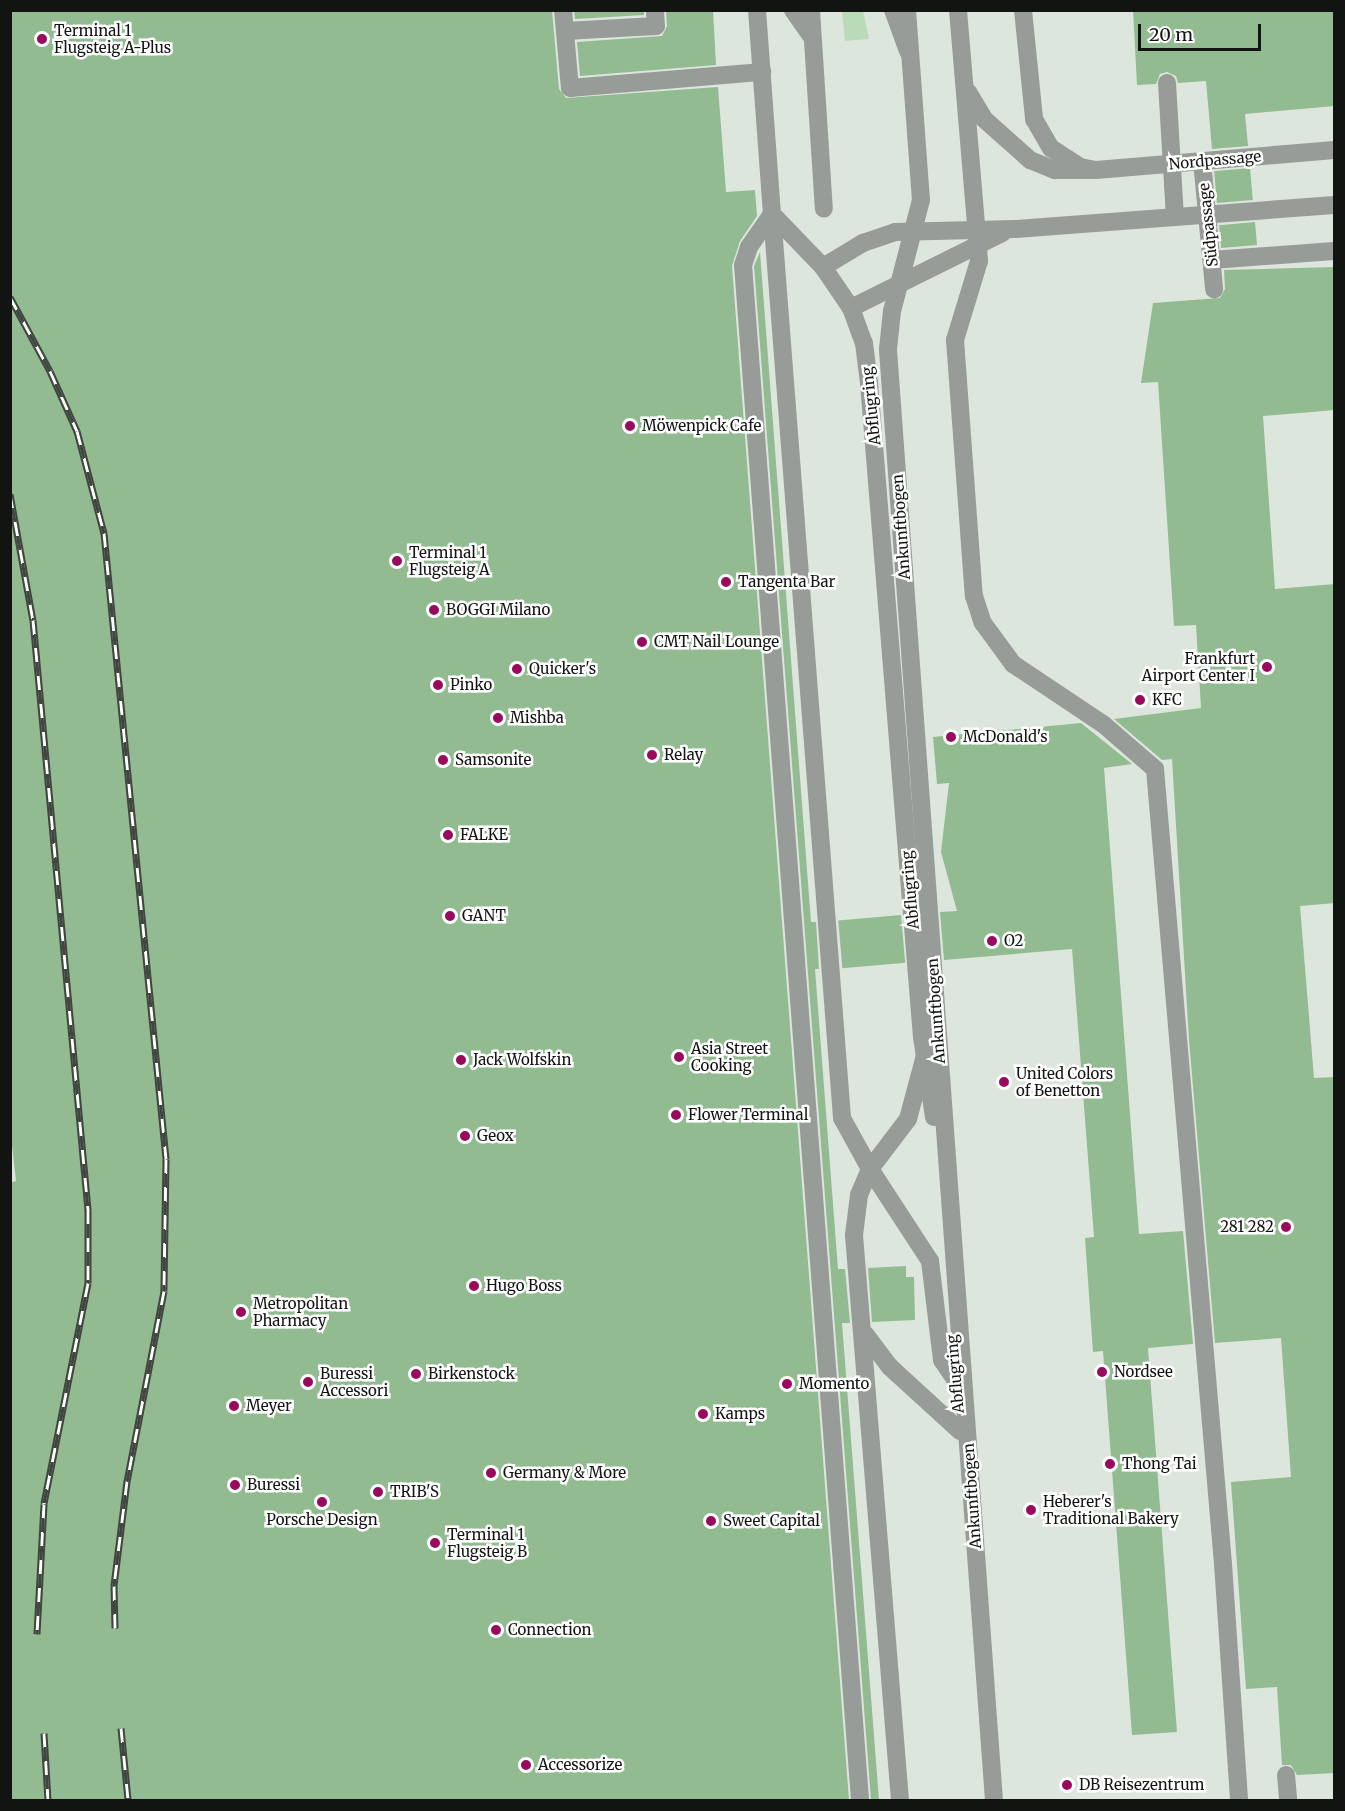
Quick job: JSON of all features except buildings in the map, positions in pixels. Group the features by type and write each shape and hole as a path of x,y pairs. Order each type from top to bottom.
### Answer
{"street":[{"path":"563,10 567,83 570,88 762,72"},
{"path":"565,31 656,26 655,10"},
{"path":"757,10 842,1118 870,1169 930,1261 942,1360 956,1381"},
{"path":"793,10 812,37"},
{"path":"811,10 824,209"},
{"path":"893,10 912,61"},
{"name":"Ankunftbogen","path":"907,10 921,200 892,311 888,350 994,1800"},
{"path":"958,10 979,261 955,340 974,596 983,623 1013,664 1103,724 1155,769 1225,1586 1239,1800"},
{"path":"1023,10 1030,94 1038,127 1061,156 1096,170"},
{"name":"Nordpassage","path":"964,79 984,119 1030,159 1055,170 1096,170 1335,150"},
{"path":"1167,83 1175,217"},
{"name":"Südpassage","path":"1202,161 1214,289"},
{"path":"823,267 863,243 895,232 1015,229 1335,205"},
{"path":"772,213 749,247 744,276 860,1800"},
{"name":"Abflugring","path":"772,213 823,267 850,308 864,343 924,1059 937,1136 987,1800"},
{"path":"850,308 987,238 1015,229"},
{"path":"1212,260 1335,250"},
{"path":"900,1800 865,1334 854,1235 859,1194 870,1169 908,1119 924,1059"},
{"path":"865,1334 890,1367 960,1431"},
{"path":"1286,1775 1288,1800"}],"green space":[{"path":"842,11 863,11 869,39 845,41"}],"railway":[{"path":"10,297 50,371 77,431 104,533 166,1159 164,1291 127,1481 114,1586 115,1628"},
{"path":"10,494 33,620 88,1210 88,1283 44,1504 37,1634"},
{"path":"121,1728 128,1800"},
{"path":"44,1733 48,1800"}],"place":[{"name":"Terminal 1 Flugsteig A-Plus","path":"42,39"},
{"name":"Möwenpick Cafe","path":"630,426"},
{"name":"Terminal 1 Flugsteig A","path":"397,561"},
{"name":"Tangenta Bar","path":"726,582"},
{"name":"BOGGI Milano","path":"434,610"},
{"name":"CMT Nail Lounge","path":"642,642"},
{"name":"Frankfurt Airport Center I","path":"1267,667"},
{"name":"Quicker's","path":"517,669"},
{"name":"Pinko","path":"438,685"},
{"name":"KFC","path":"1140,700"},
{"name":"Mishba","path":"498,718"},
{"name":"McDonald's","path":"951,737"},
{"name":"Relay","path":"652,755"},
{"name":"Samsonite","path":"443,760"},
{"name":"FALKE","path":"448,835"},
{"name":"GANT","path":"450,916"},
{"name":"O2","path":"992,941"},
{"name":"Asia Street Cooking","path":"679,1057"},
{"name":"Jack Wolfskin","path":"461,1060"},
{"name":"United Colors of Benetton","path":"1004,1082"},
{"name":"Flower Terminal","path":"676,1115"},
{"name":"Geox","path":"465,1136"},
{"name":"281 282","path":"1286,1227"},
{"name":"Hugo Boss","path":"474,1286"},
{"name":"Metropolitan Pharmacy","path":"241,1312"},
{"name":"Nordsee","path":"1102,1372"},
{"name":"Birkenstock","path":"416,1374"},
{"name":"Buressi Accessori","path":"308,1382"},
{"name":"Momento","path":"787,1384"},
{"name":"Meyer","path":"234,1406"},
{"name":"Kamps","path":"703,1414"},
{"name":"Thong Tai","path":"1110,1464"},
{"name":"Germany & More","path":"491,1473"},
{"name":"Buressi","path":"235,1485"},
{"name":"TRIB'S","path":"378,1492"},
{"name":"Porsche Design","path":"322,1502"},
{"name":"Heberer's Traditional Bakery","path":"1031,1510"},
{"name":"Sweet Capital","path":"711,1521"},
{"name":"Terminal 1 Flugsteig B","path":"435,1543"},
{"name":"Connection","path":"496,1630"},
{"name":"Accessorize","path":"526,1765"},
{"name":"DB Reisezentrum","path":"1067,1785"}]}
